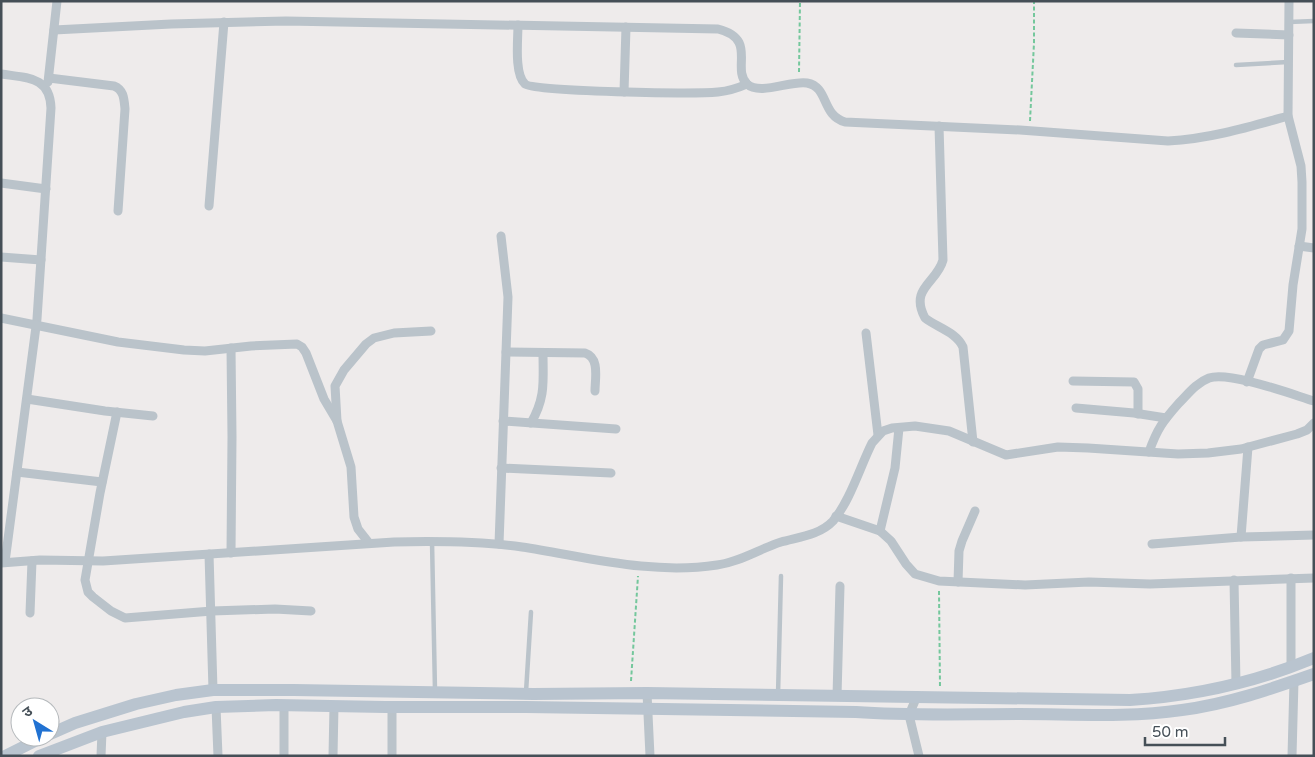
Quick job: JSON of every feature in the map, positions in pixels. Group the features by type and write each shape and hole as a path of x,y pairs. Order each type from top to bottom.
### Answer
{"street":[{"path":"58,1 48,90 50,108 46,189 36,326 3,562 89,561 432,541 499,544 638,566 701,567 735,562 763,549 813,533 828,525 836,516 872,443 883,431 915,426 937,428 949,431 1006,455 1058,447 1208,453 1248,447 1297,434 1307,430 1314,424"},
{"path":"1247,382 1259,349 1263,345 1283,340 1289,331 1293,285 1302,229 1301,166 1288,116 1289,1"},
{"path":"54,30 286,21 718,29 735,36 738,41 743,78 747,84"},
{"path":"209,206 224,22"},
{"path":"518,25 518,65 522,82 527,86 624,92 718,92 747,84 760,88 799,82 807,83 819,90 832,116 838,120 1168,141 1188,140 1249,127 1288,116"},
{"path":"624,92 626,27"},
{"path":"1236,34 1288,34"},
{"path":"1,74 29,78 41,82 48,90"},
{"path":"49,78 114,86 122,92 125,108 118,211"},
{"path":"939,126 943,260 937,273 925,285 920,303 921,311 925,318 954,336 964,347 973,442"},
{"path":"1,183 46,189"},
{"path":"499,544 508,297 501,236"},
{"path":"1299,246 1314,248"},
{"path":"1,256 41,260"},
{"path":"1,318 118,342 184,350 290,343 302,347 313,369 324,399 337,421 351,467 354,517 358,529 369,544"},
{"path":"337,421 335,386 338,378 366,344 383,334 430,331"},
{"path":"866,333 878,435"},
{"path":"231,348 231,552"},
{"path":"506,352 585,353 590,355 594,360 596,368 595,391"},
{"path":"530,423 539,410 542,401 543,352"},
{"path":"1149,452 1156,432 1166,418 1193,389 1210,378 1228,377 1314,401"},
{"path":"1073,381 1134,382 1138,389 1138,414"},
{"path":"27,399 153,416"},
{"path":"1076,408 1166,418"},
{"path":"117,412 102,482 85,580 88,592 120,616 134,617 212,611 275,609 312,611"},
{"path":"503,421 616,429"},
{"path":"880,532 895,468 899,428"},
{"path":"1241,537 1248,447"},
{"path":"501,468 612,473"},
{"path":"17,472 102,482"},
{"path":"958,582 959,551 975,511"},
{"path":"836,516 880,532 891,541 906,564 916,574 939,581 1025,585 1089,582 1150,584 1314,578"},
{"path":"1152,544 1241,537 1314,535"},
{"path":"209,554 213,690"},
{"path":"30,613 32,561"},
{"path":"1290,667 1291,578"},
{"path":"1234,580 1236,684"},
{"path":"837,696 840,586"},
{"path":"39,756 102,732 156,718 216,706 284,705 392,708 778,696 837,696 909,708 940,697 1130,700 1185,696 1236,684 1314,658"},
{"path":"60,730 89,718 136,704 176,695 213,690 526,694 630,693 647,701 856,712 909,708 1113,715 1180,710 1228,702 1314,674"},
{"path":"1292,756 1294,681"},
{"path":"647,701 650,756"},
{"path":"284,705 284,756"},
{"path":"216,706 218,756"},
{"path":"332,756 334,706"},
{"path":"392,708 392,756"},
{"path":"909,708 919,756"},
{"path":"101,756 102,732"},
{"path":"5,756 23,747"}],"lane":[{"path":"1289,22 1314,21"},
{"path":"1236,64 1288,62"},
{"path":"432,541 435,692"},
{"path":"778,696 781,576"},
{"path":"526,694 531,612"}],"path":[{"path":"799,82 800,1"},
{"path":"1029,131 1034,43 1034,1"},
{"path":"630,693 638,566"},
{"path":"939,581 940,697"}]}
